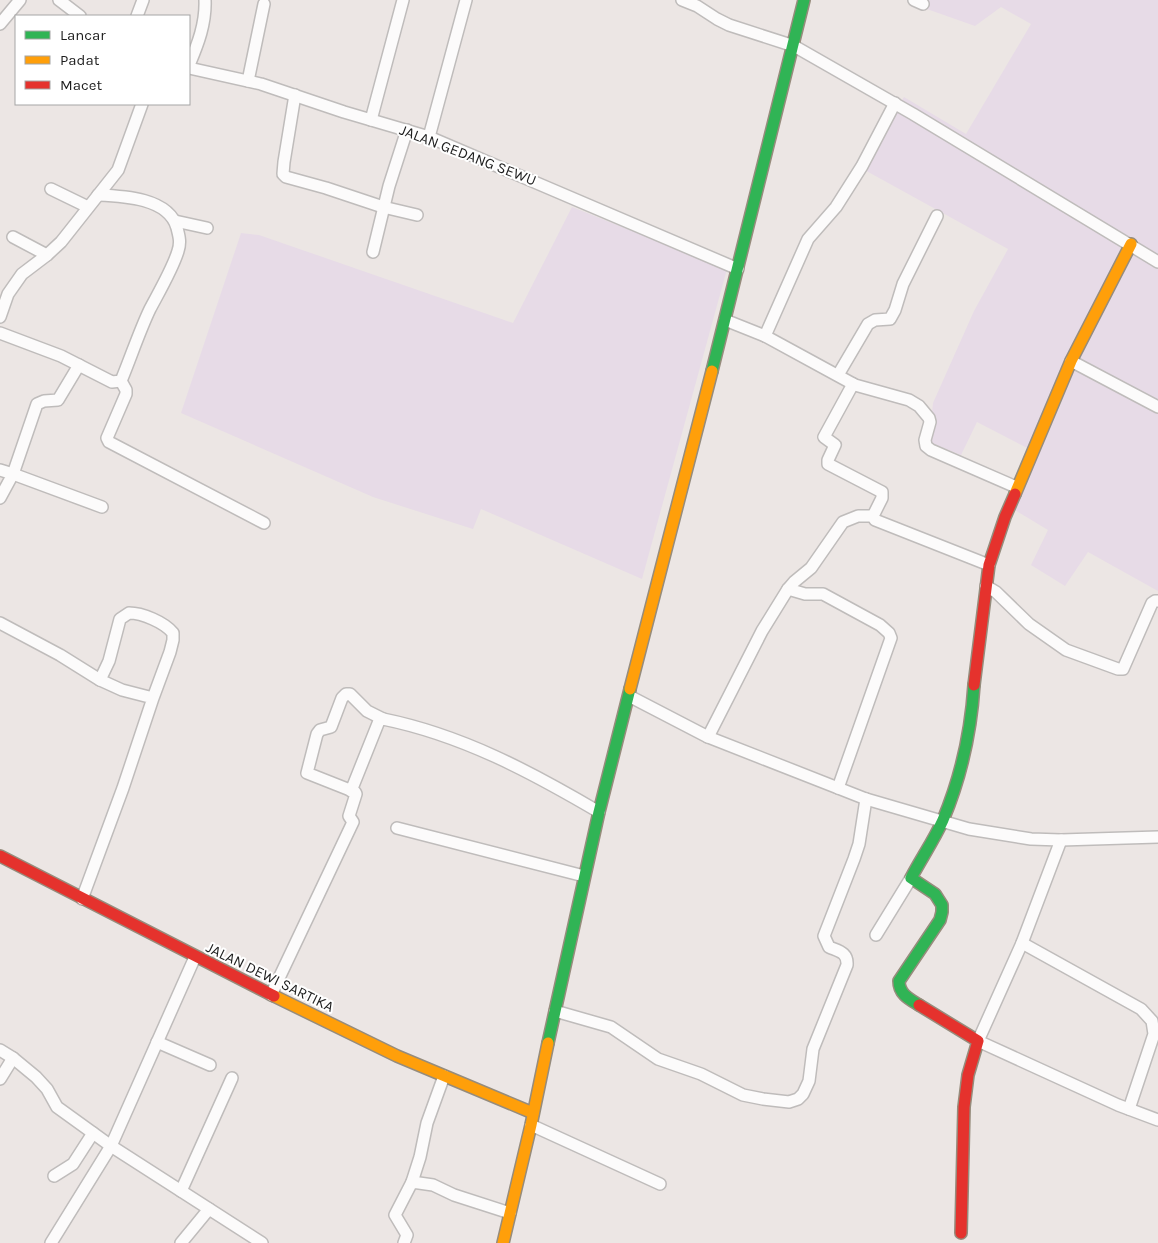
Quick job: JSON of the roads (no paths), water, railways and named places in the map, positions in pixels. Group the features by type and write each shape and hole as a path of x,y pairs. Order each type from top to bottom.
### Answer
{"street":[{"path":"0,24 20,0"},
{"path":"59,0 79,15"},
{"path":"137,15 144,0"},
{"path":"190,63 203,27 206,0"},
{"path":"371,120 403,0"},
{"path":"429,137 466,0"},
{"path":"682,0 698,6 729,26 794,46 895,103 1158,262"},
{"path":"504,1243 599,812 651,603 738,270 804,0"},
{"path":"248,82 264,4"},
{"name":"JALAN GEDANG SEWU","path":"190,66 295,95 429,137 738,270"},
{"path":"295,95 284,162 284,176 383,207 417,215"},
{"path":"765,336 808,239 836,206 862,166 895,103"},
{"path":"0,317 4,293 22,274 61,242 118,170 142,105"},
{"path":"373,252 383,207 407,130"},
{"path":"51,189 88,207"},
{"path":"98,195 121,196 149,202 167,211 175,220 180,240 178,252 147,316 121,381"},
{"path":"838,375 868,324 875,320 890,319 911,266 937,216"},
{"path":"175,220 207,228"},
{"path":"13,237 47,255"},
{"path":"876,935 942,822 953,793 967,746 972,716 986,586 990,565 1005,516 1071,361 1130,244"},
{"path":"725,320 765,336 853,384 909,400 919,406 929,418 930,422 925,440 926,446 931,450 1016,487"},
{"path":"0,333 61,356 112,382 121,381"},
{"path":"1071,361 1158,407"},
{"path":"0,498 13,474 37,404 44,401 58,400 79,365"},
{"path":"121,381 126,394 107,438 109,442 264,523"},
{"path":"853,384 824,437 835,445 828,464 882,492 882,498 873,516"},
{"path":"0,470 102,506"},
{"path":"708,737 762,631 788,589 811,568 843,522 858,516 873,516"},
{"path":"873,516 875,520 990,565"},
{"path":"986,586 996,592 1029,624 1066,650 1118,669 1123,669 1152,603 1158,601"},
{"path":"788,589 805,594 823,594 880,625 892,638 838,788"},
{"path":"82,899 170,652 173,635 167,627 129,612 121,618 109,661 100,680"},
{"path":"0,623 60,654 100,680 122,690 153,698"},
{"path":"271,995 352,823 349,816 356,794 306,773 317,734 320,730 331,727 342,698 346,694 350,694 367,712 383,719 445,736 481,750 543,779 599,812"},
{"path":"629,696 708,737 866,799 942,822 989,833 1031,839 1158,837"},
{"path":"351,791 379,721 383,719"},
{"path":"555,1010 611,1028 658,1059 701,1074 743,1095 789,1102 798,1099 803,1094 809,1081 813,1048 847,965 845,956 841,951 829,947 824,936 854,859 866,799"},
{"path":"397,828 584,876"},
{"path":"961,1233 964,1107 968,1075 978,1041 1022,943 1061,840"},
{"name":"JALAN DEWI SARTIKA","path":"0,856 195,957 397,1056 533,1113"},
{"path":"911,878 938,896 942,906 942,913 940,920 900,981 899,988 907,998 978,1041 1129,1109 1158,1120"},
{"path":"1022,943 1154,1017 1154,1034 1129,1109"},
{"path":"51,1243 111,1146 195,957"},
{"path":"157,1042 210,1065"},
{"path":"0,1050 36,1077 47,1089 57,1107 111,1146 209,1209 254,1241"},
{"path":"0,1079 13,1058"},
{"path":"404,1243 408,1235 395,1215 412,1182 420,1157 427,1123 444,1076"},
{"path":"181,1192 232,1078"},
{"path":"531,1125 660,1184"},
{"path":"54,1176 73,1164 93,1133"},
{"path":"412,1182 433,1185 510,1213"},
{"path":"181,1243 209,1209"}]}
